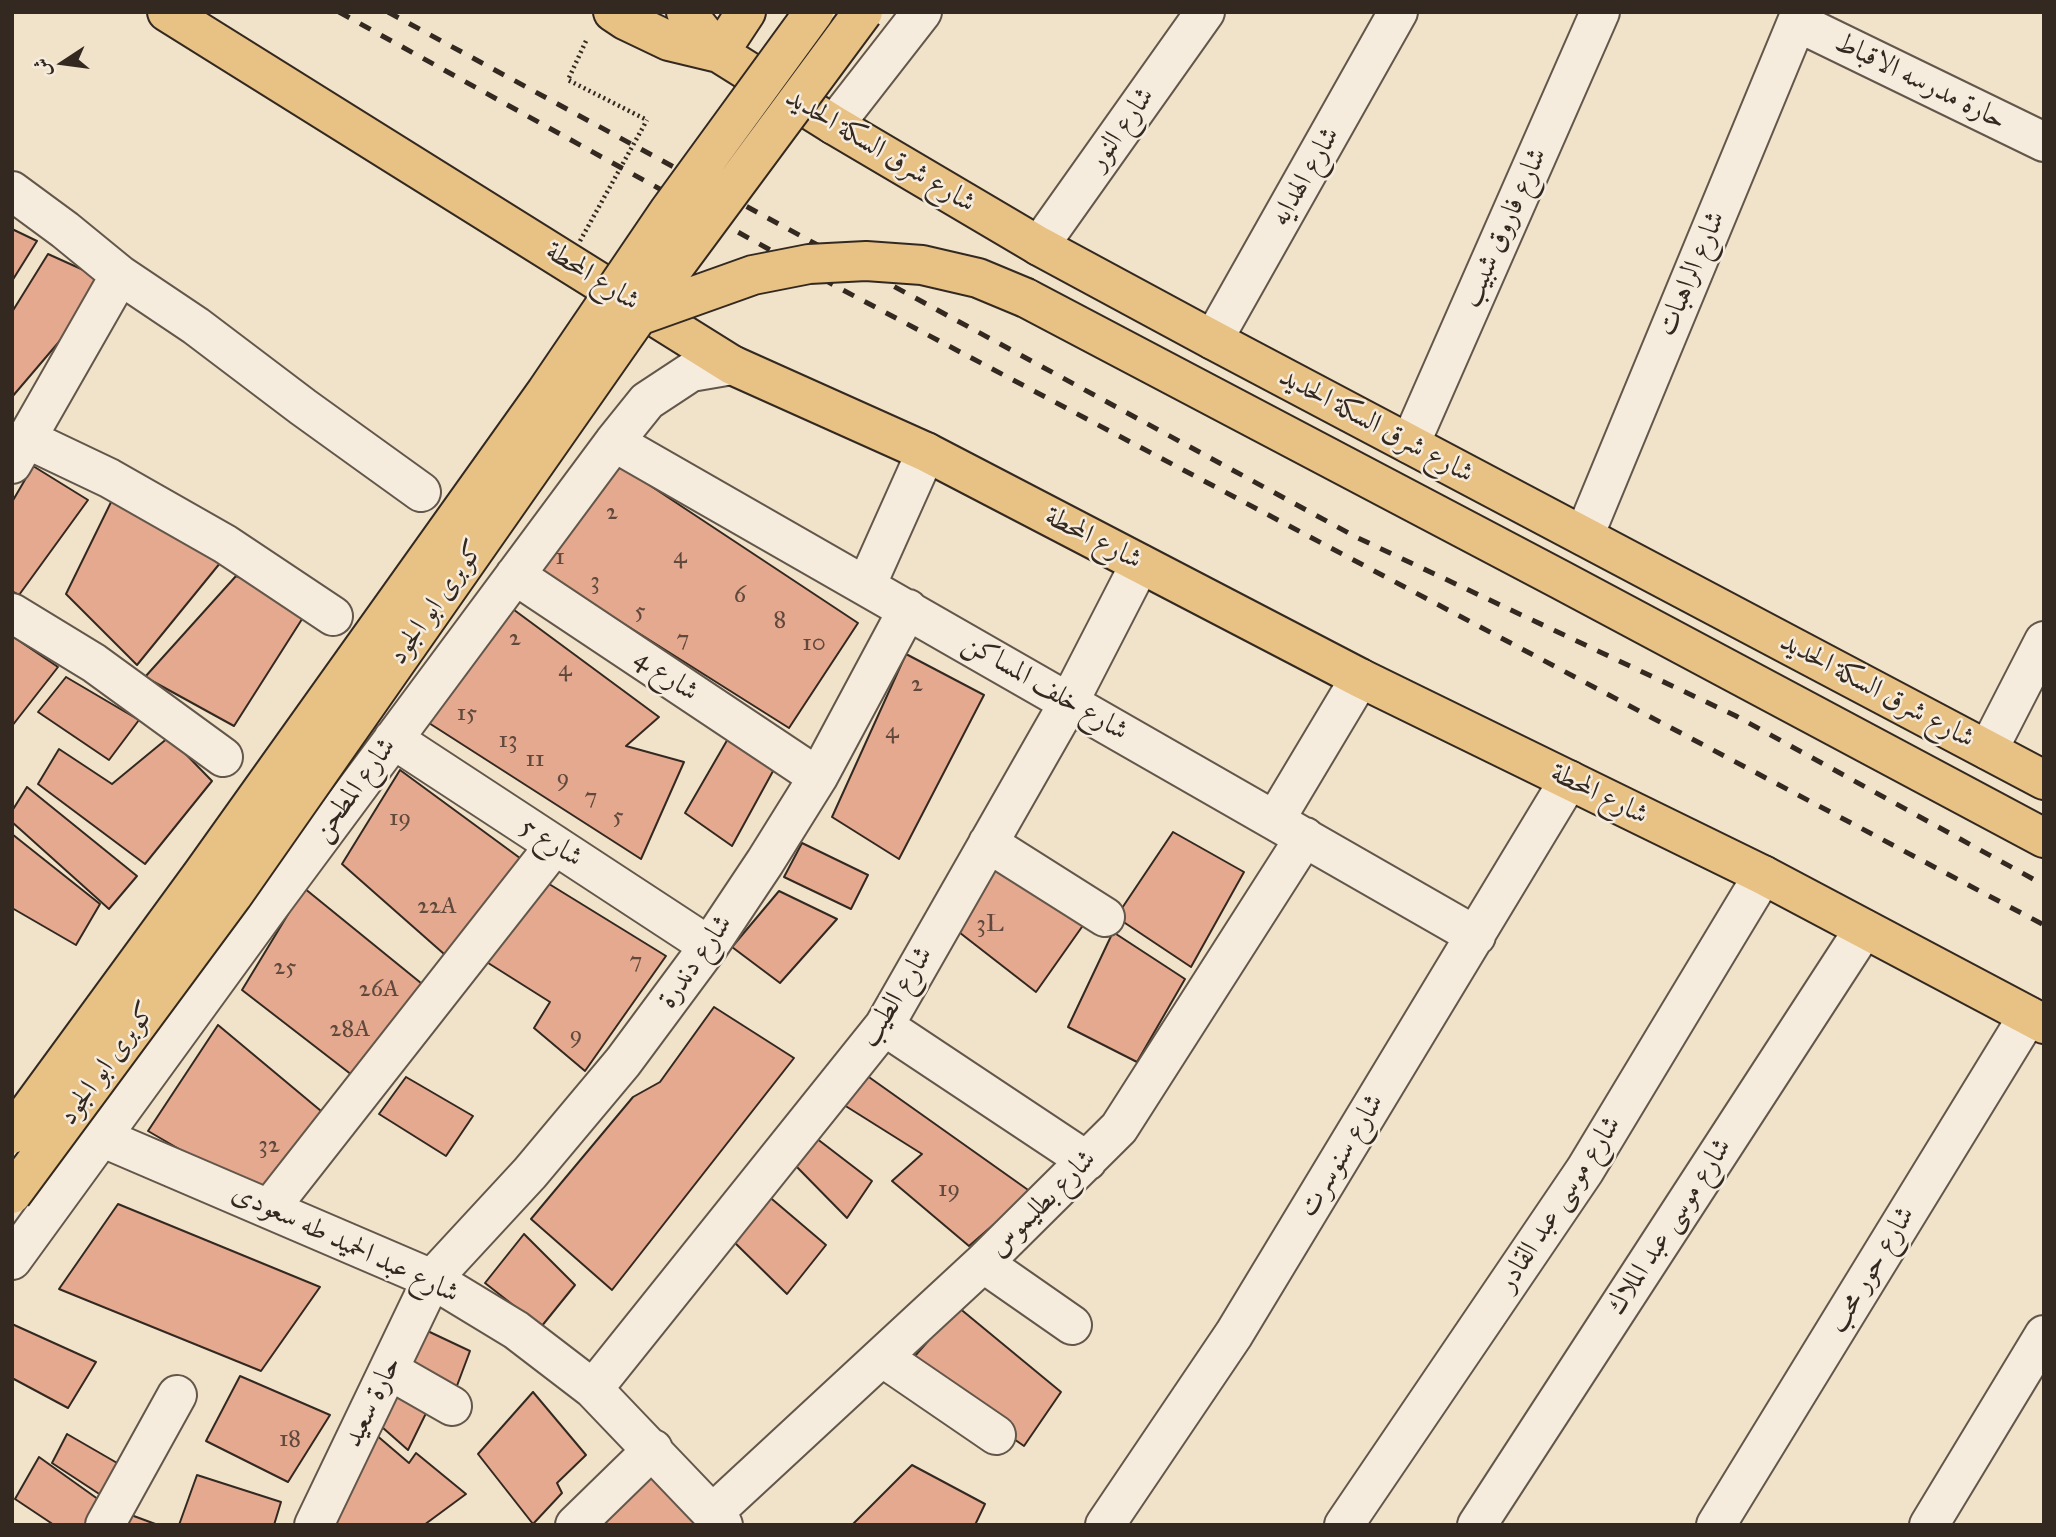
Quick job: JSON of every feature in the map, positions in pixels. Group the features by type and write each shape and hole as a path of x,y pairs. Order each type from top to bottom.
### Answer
{"main road":[{"name":"شارع المحطة","path":"167,12 732,365 926,452 1360,678 1763,875 2036,1020"},
{"path":"686,12 719,53"},
{"path":"719,53 746,12"},
{"name":"كوبرى ابو الجود","path":"12,1134 203,873 538,403 669,211 814,12"},
{"name":"كوبرى ابو الجود","path":"12,1194 233,895 638,316 863,12"},
{"path":"601,23 625,20 669,41 719,53"},
{"name":"شارع شرق السكة الحديد","path":"719,53 834,125 1039,246 2044,779"},
{"path":"638,316 753,275 809,264 866,261 922,265 978,278 1026,298 2044,838"}],"street":[{"path":"834,125 922,12"},
{"name":"شارع النور","path":"1039,246 1205,12"},
{"name":"شارع الهدايه","path":"1213,340 1398,12"},
{"name":"شارع فاروق شبيب","path":"1410,444 1600,12"},
{"name":"حارة مدرسه الاقباط","path":"1799,17 2044,142"},
{"name":"شارع الراهبات","path":"1584,536 1799,17"},
{"path":"12,191 120,275 196,326 421,492"},
{"path":"120,275 19,451 109,478 225,544 334,616"},
{"name":"شارع المطحن","path":"12,1260 614,442 647,401 691,372 732,365"},
{"name":"شارع خلف المساكن","path":"614,442 1476,936"},
{"path":"866,586 926,452"},
{"name":"شارع الطيب","path":"593,1389 884,1026 1069,702 1140,564"},
{"name":"شارع 4","path":"515,575 818,776"},
{"name":"شارع دندرة","path":"432,1279 530,1173 615,1073 709,946 818,776 908,609"},
{"path":"12,613 94,663 223,757"},
{"path":"1988,750 2044,641"},
{"name":"شارع بطليموس","path":"718,1519 1119,1128 1290,829 1360,678"},
{"name":"شارع 5","path":"393,739 709,946"},
{"name":"شارع سنوسرت","path":"1105,1525 1234,1334 1569,780"},
{"path":"988,843 1105,917"},
{"path":"270,1208 555,845"},
{"name":"شارع موسى عبد القادر","path":"1344,1525 1585,1170 1763,875"},
{"name":"شارع موسى عبد الملاك","path":"1477,1525 1864,929"},
{"name":"شارع حور محب","path":"1716,1525 2036,1020"},
{"path":"884,1026 1087,1161"},
{"name":"شارع عبد الحميد طه سعودى","path":"101,1137 432,1279 516,1329 593,1389 718,1519"},
{"path":"983,1263 1072,1325"},
{"name":"حارة سعيد","path":"314,1525 432,1279"},
{"path":"1928,1525 2044,1335"},
{"path":"882,1357 996,1435"},
{"path":"388,1370 452,1406"},
{"path":"105,1525 177,1395"},
{"path":"575,1525 653,1449"}],"path":[{"path":"580,241 647,120 568,80 601,23"}],"building":[{"path":"12,229 37,241 12,281"},
{"path":"48,254 110,282 12,397 12,312"},
{"path":"607,457 858,623 789,728 529,564"},
{"path":"33,466 88,500 19,595 12,591 12,502"},
{"path":"117,490 225,557 137,665 66,594"},
{"path":"236,576 311,605 234,726 145,677"},
{"path":"502,601 659,717 626,746 684,762 641,859 418,716"},
{"path":"12,636 58,667 12,726"},
{"path":"906,654 984,695 899,859 832,817"},
{"path":"66,677 139,720 109,760 38,712"},
{"path":"169,737 212,781 145,864 38,784 59,749 112,784"},
{"path":"729,737 778,762 732,846 685,813"},
{"path":"400,770 524,861 452,961 342,864"},
{"path":"27,787 137,876 109,909 12,822 12,811"},
{"path":"1173,832 1244,872 1191,967 1116,917"},
{"path":"12,834 100,904 76,945 12,908"},
{"path":"802,843 868,875 851,909 784,877"},
{"path":"992,869 1084,924 1036,992 955,929"},
{"path":"541,879 666,956 585,1071 534,1028 550,1002 485,961"},
{"path":"304,888 432,992 361,1082 242,990"},
{"path":"779,891 837,919 780,983 732,947"},
{"path":"1113,932 1185,979 1137,1062 1068,1027"},
{"path":"714,1007 794,1058 612,1290 531,1219 633,1097 660,1082"},
{"path":"218,1025 333,1121 272,1203 148,1131"},
{"path":"866,1075 1031,1192 969,1246 892,1181 922,1154 844,1105"},
{"path":"406,1077 473,1116 446,1156 379,1114"},
{"path":"816,1138 872,1181 847,1218 793,1163"},
{"path":"766,1194 826,1245 787,1294 731,1239"},
{"path":"118,1204 320,1287 261,1371 59,1289"},
{"path":"524,1234 575,1285 541,1327 485,1283"},
{"path":"958,1307 1061,1392 1024,1446 907,1365"},
{"path":"12,1324 96,1362 68,1408 12,1378"},
{"path":"417,1326 470,1351 452,1399 401,1371"},
{"path":"240,1376 330,1415 288,1482 206,1441"},
{"path":"392,1381 431,1403 408,1450 374,1420"},
{"path":"533,1392 586,1455 557,1483 562,1493 533,1524 478,1454"},
{"path":"368,1428 409,1463 416,1453 466,1494 424,1525 332,1525"},
{"path":"67,1434 131,1471 113,1503 52,1463"},
{"path":"39,1457 109,1507 98,1525 54,1525 15,1499"},
{"path":"656,1459 709,1525 595,1525"},
{"path":"912,1465 985,1504 975,1525 852,1525"},
{"path":"197,1475 281,1502 274,1525 179,1525"},
{"path":"123,1512 158,1525 118,1525"}],"railway":[{"path":"339,12 841,289 2044,925"},
{"path":"388,12 1356,537 1736,716 2044,885"}]}
